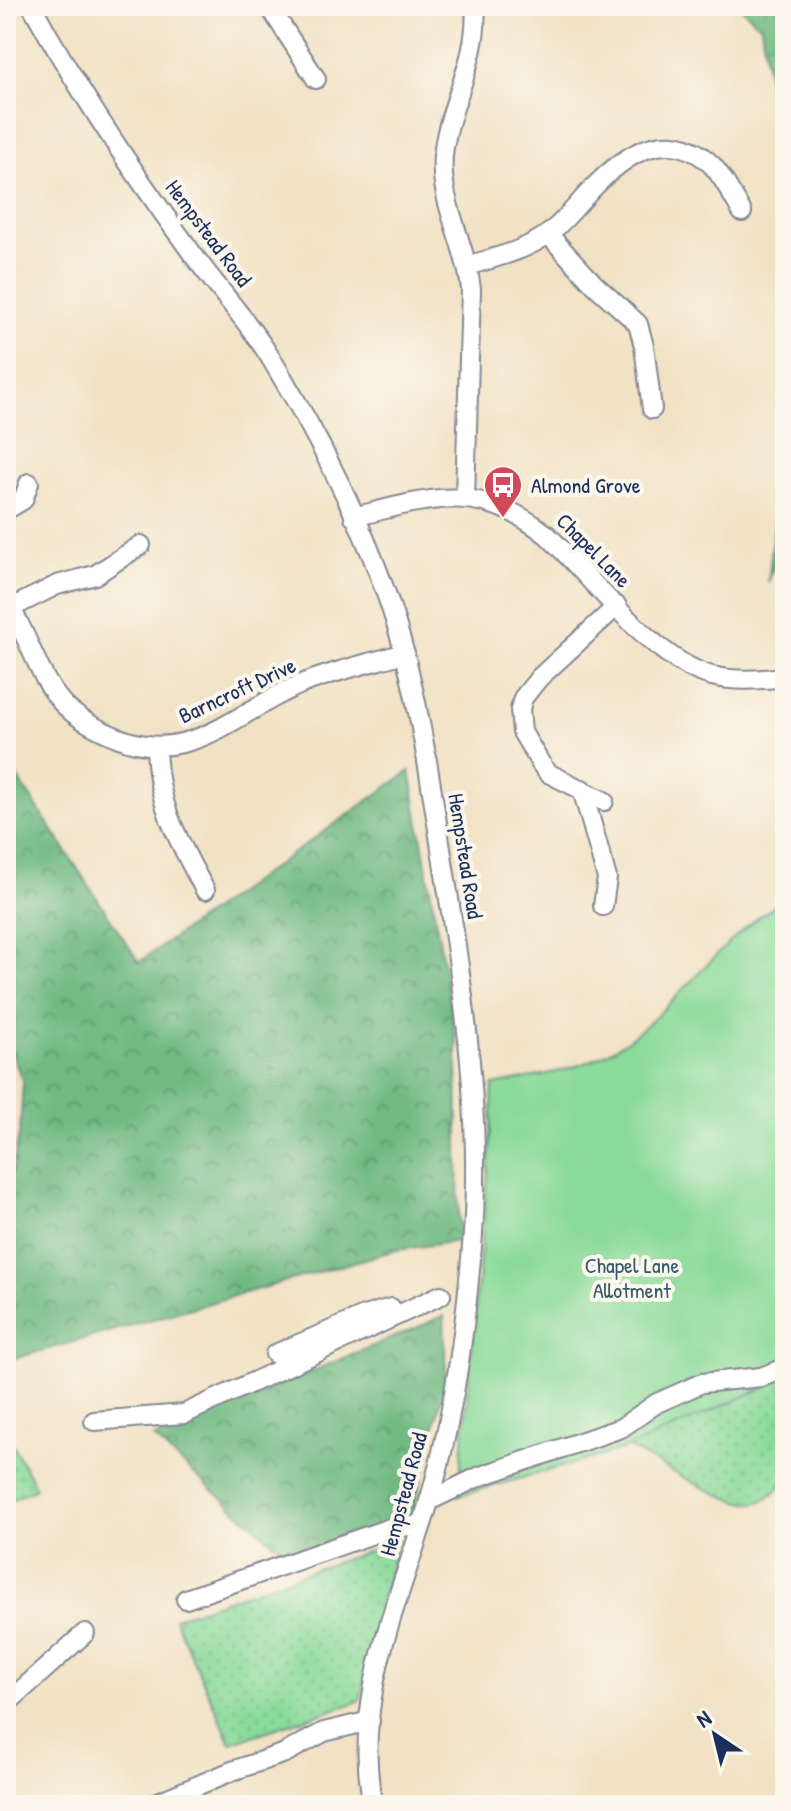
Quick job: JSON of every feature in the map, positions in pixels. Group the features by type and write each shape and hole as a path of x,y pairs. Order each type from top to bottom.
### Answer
{"street":[{"name":"Hempstead Road","path":"32,6 128,162 192,254 267,351 332,469 390,605 405,653 420,722 468,1038 474,1144 473,1246 463,1350 429,1501 380,1654 368,1740 373,1805"},
{"path":"275,6 271,9 316,79"},
{"path":"465,498 471,312 467,266 446,198 443,159 450,118 472,54 475,6"},
{"path":"467,266 525,246 548,234 622,162 639,151 661,145 682,146 705,159 715,168 742,212"},
{"path":"548,234 595,285 638,324 652,409"},
{"path":"6,510 23,500 29,483"},
{"name":"Chapel Lane","path":"354,517 423,500 465,498 500,506 525,518 553,540 653,643 675,659 699,672 725,679 785,677"},
{"name":"Barncroft Drive","path":"141,545 95,575 57,585 8,604 46,679 66,706 96,728 129,742 156,746 204,737 300,685 405,653"},
{"path":"604,801 548,773 533,755 522,732 520,709 523,698 539,678 617,606"},
{"path":"156,746 160,794 205,890"},
{"path":"582,789 607,878 603,906"},
{"path":"275,1354 364,1316 441,1295 468,1298"},
{"path":"94,1421 184,1414 441,1295"},
{"path":"429,1501 478,1477 621,1428 657,1403 702,1383 761,1377 785,1368"},
{"path":"186,1599 390,1528 421,1525"},
{"path":"6,1704 85,1633"},
{"path":"151,1805 285,1753 324,1732 370,1721"}],"green space":[{"path":"739,6 785,6 785,203 761,26"},
{"path":"785,353 785,531 768,584 782,453"},
{"path":"6,760 139,962 410,771 457,1044 459,1241 396,1250 6,1361 6,1201 20,1130 23,1083 6,1037"},
{"name":"Chapel Lane Allotment","path":"785,900 785,1378 628,1448 458,1496 490,1151 493,1085 575,1067 620,1045 662,1011 741,932"},
{"path":"444,1316 446,1380 412,1517 291,1558 153,1438"},
{"path":"785,1378 785,1479 765,1499 750,1503 723,1496 628,1448"},
{"path":"6,1433 36,1488 6,1503"},
{"path":"398,1541 377,1615 360,1701 231,1743 174,1618"}],"place":[{"name":"Almond Grove","path":"503,519"}]}
